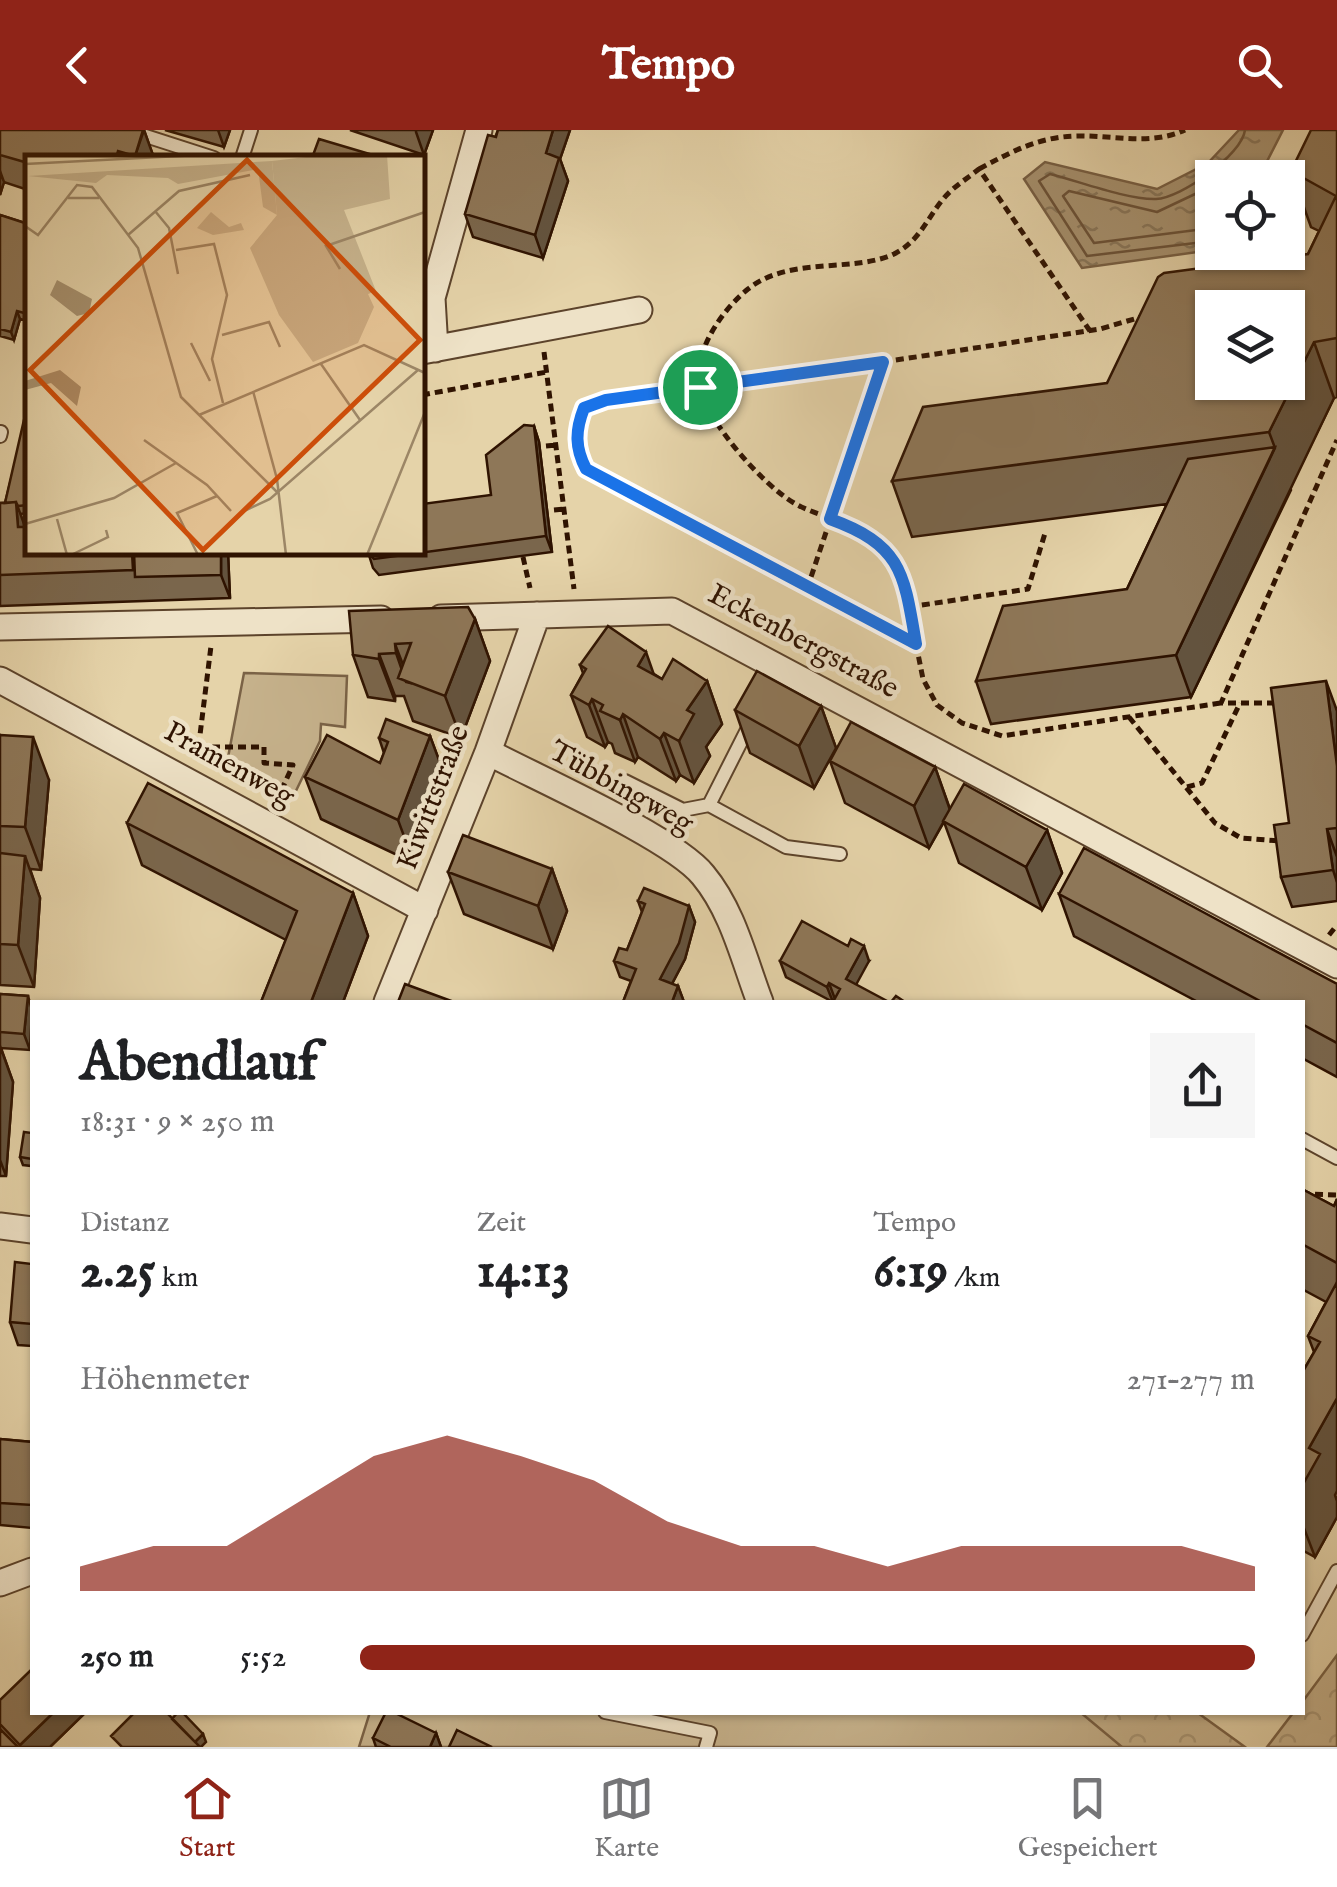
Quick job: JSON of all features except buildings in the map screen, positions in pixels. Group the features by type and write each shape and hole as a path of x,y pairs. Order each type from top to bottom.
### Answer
{"street":[{"path":"479,130 432,298 428,350 639,310"},
{"name":"Eckenbergstraße","path":"0,627 672,610 775,675 1337,965"},
{"name":"Kiwittstraße","path":"389,1000 488,752 537,615"},
{"name":"Pramenweg","path":"0,680 424,910"},
{"name":"Tübbingweg","path":"488,752 673,851 702,874 726,912 758,1000"},
{"path":"0,1226 30,1230"},
{"path":"0,1583 30,1572"}],"lane":[{"path":"127,130 205,155"},
{"path":"243,155 251,130"},
{"path":"709,805 762,701"},
{"path":"624,782 683,810 709,805 786,847 840,854"},
{"path":"1305,1141 1337,1158"},
{"path":"1305,1629 1337,1570"},
{"path":"621,1715 710,1733 706,1747"}],"path":[{"path":"1185,130 1163,140 1074,136 1031,142 979,170 944,198 926,229 893,254 786,271 750,287 719,320 700,358 700,387 750,466 793,502 869,534 883,546 900,570 923,678 937,706 962,723 1002,736 1220,702 1280,703"},
{"path":"979,170 1090,330"},
{"path":"916,644 586,469 577,452 578,426 584,408 606,400 1090,330 1152,314"},
{"path":"541,329 572,567"},
{"path":"807,589 883,362"},
{"path":"425,394 547,372"},
{"path":"1220,702 1337,440"},
{"path":"546,446 556,445"},
{"path":"554,510 565,509"},
{"path":"909,607 1028,589 1046,530"},
{"path":"194,782 215,624"},
{"path":"1186,787 1202,783 1240,703"},
{"path":"1129,716 1216,823 1241,838 1280,841"},
{"path":"198,746 264,747 264,764 293,765 268,824"},
{"path":"1305,1194 1337,1194"}],"green space":[{"path":"244,673 347,676 345,727 321,724 320,741 294,795 226,768"},
{"path":"1337,1655 1337,1747 1267,1747 1291,1715 1305,1715 1305,1698"},
{"path":"369,1715 1084,1715 1122,1747 359,1747"},
{"path":"1080,1715 1201,1715 1245,1747 1120,1747"}],"water":[{"path":"1239,130 1283,130 1268,160 1211,160"},
{"path":"1045,162 1157,189 1195,170 1195,252 1082,268 1024,179"}],"route":[{"path":"883,362 830,519 869,534 900,570 916,644 586,469 577,452 578,426 584,408 606,400 700,387 883,362"}]}
